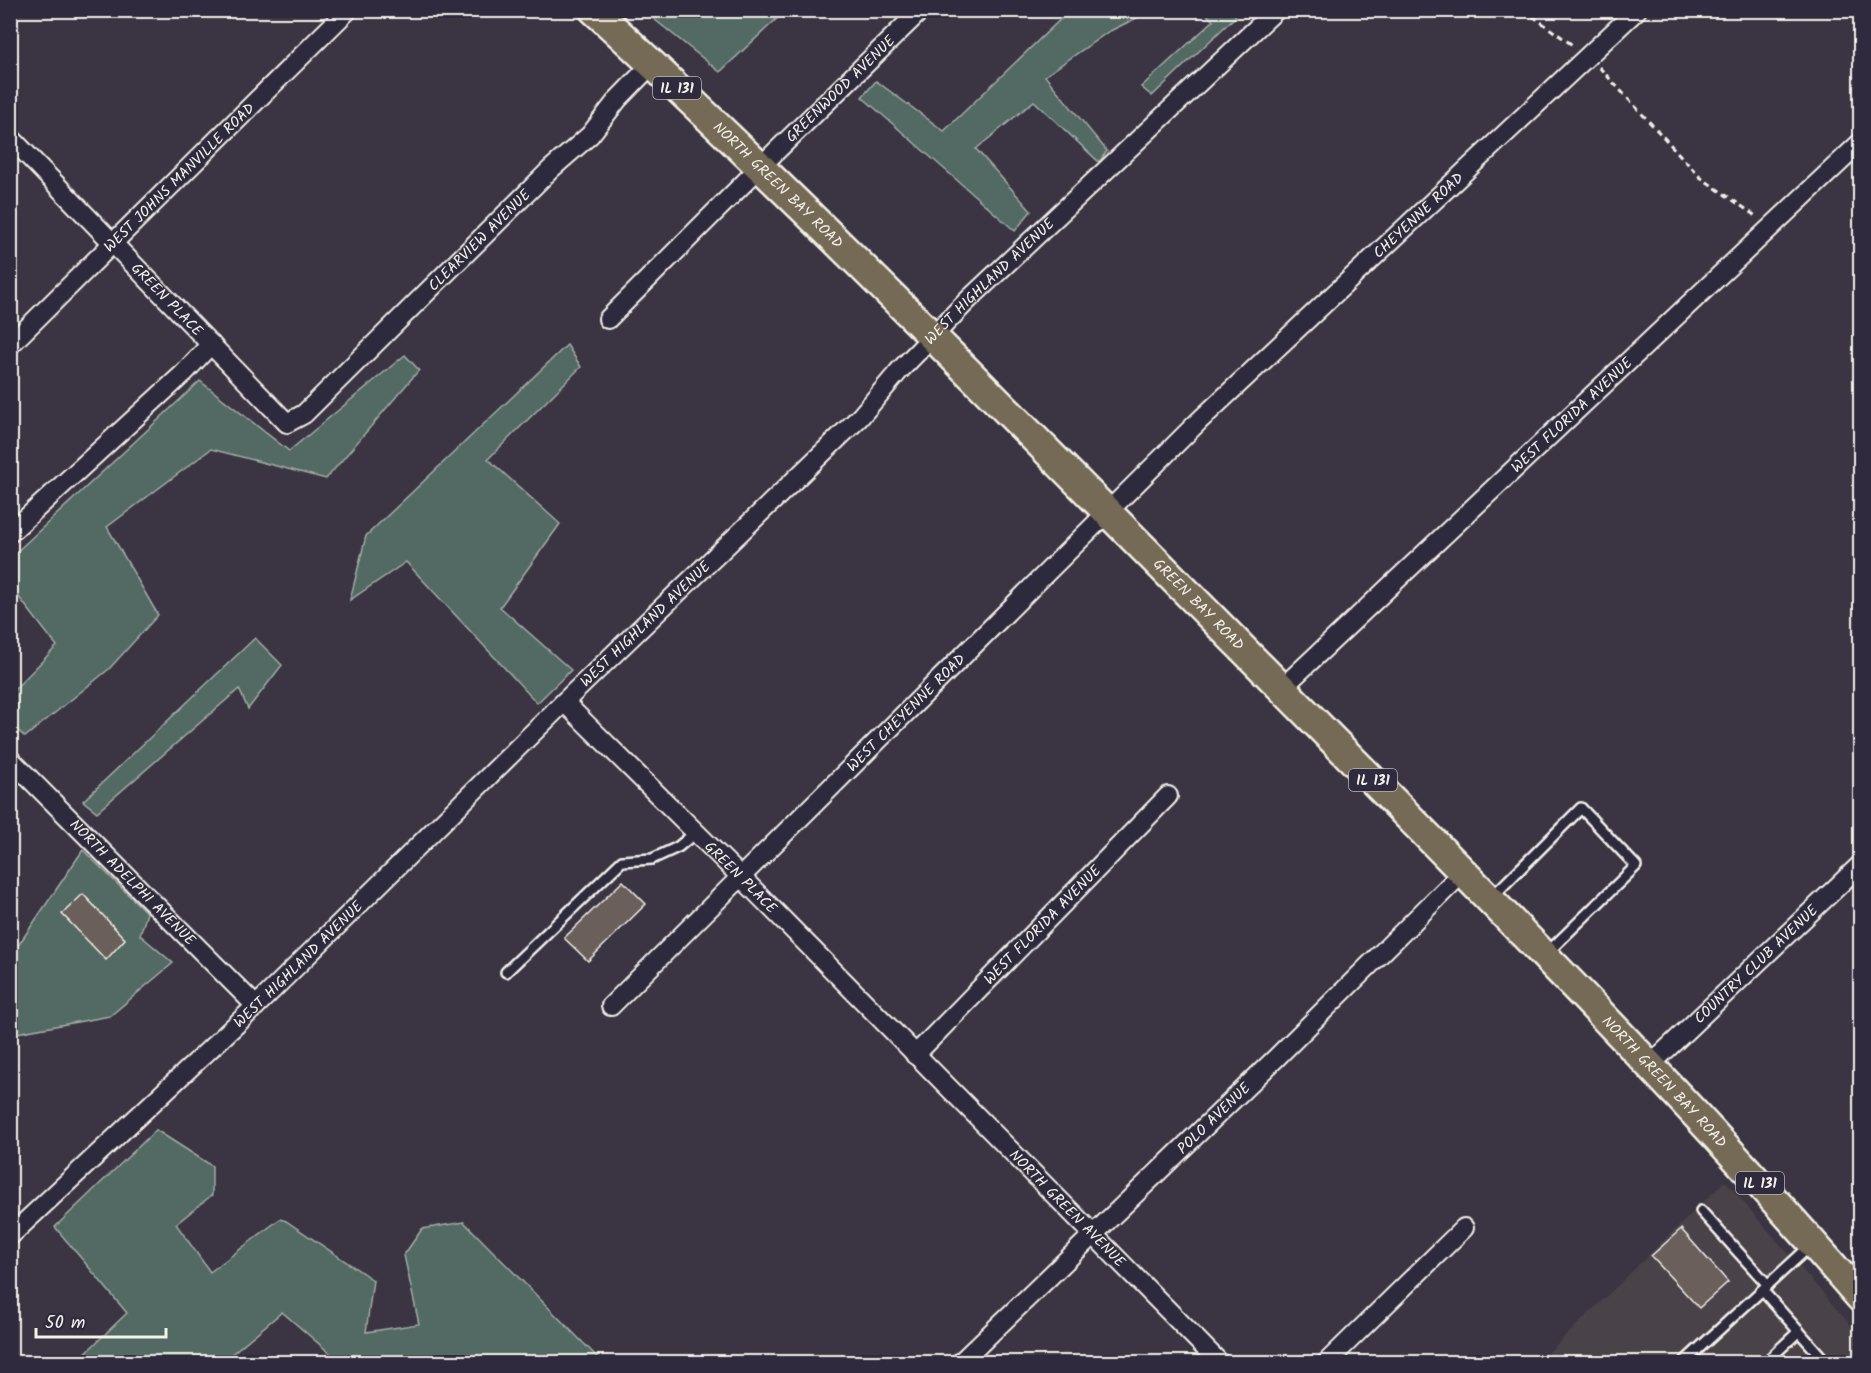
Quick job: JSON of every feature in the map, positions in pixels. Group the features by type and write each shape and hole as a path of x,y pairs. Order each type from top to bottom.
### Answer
{"main road":[{"name":"NORTH GREEN BAY ROAD","path":"594,10 760,166 932,337"},
{"name":"GREEN BAY ROAD","path":"932,337 1464,871"},
{"name":"NORTH GREEN BAY ROAD","path":"1464,871 1650,1065 1860,1297"}],"street":[{"name":"WEST JOHNS MANVILLE ROAD","path":"10,345 348,10"},
{"name":"GREENWOOD AVENUE","path":"608,319 760,166 921,10"},
{"name":"WEST HIGHLAND AVENUE","path":"10,1236 256,1006 564,702 860,417 899,371 1023,247 1276,10"},
{"name":"CHEYENNE ROAD","path":"1199,421 1636,10"},
{"name":"CLEARVIEW AVENUE","path":"304,414 551,170 590,135 618,99 652,64"},
{"name":"GREEN PLACE","path":"10,137 287,423 304,414"},
{"name":"WEST FLORIDA AVENUE","path":"1282,688 1860,143"},
{"path":"10,533 184,373 211,344"},
{"name":"WEST CHEYENNE ROAD","path":"611,1006 1199,421"},
{"name":"GREEN PLACE","path":"564,702 741,877 915,1055"},
{"name":"NORTH ADELPHI AVENUE","path":"10,759 256,1006"},
{"name":"WEST FLORIDA AVENUE","path":"915,1055 1168,796"},
{"name":"COUNTRY CLUB AVENUE","path":"1650,1065 1860,865"},
{"name":"POLO AVENUE","path":"961,1362 1275,1059 1464,871"},
{"name":"NORTH GREEN AVENUE","path":"915,1055 1219,1362"},
{"path":"1327,1362 1464,1228"}],"lane":[{"path":"1491,898 1581,808 1636,866 1546,955"},
{"path":"506,972 622,861 652,859 678,847 695,833"},
{"path":"1701,1211 1826,1362"},
{"path":"1684,1362 1813,1243"},
{"path":"1766,1362 1799,1331"}],"path":[{"path":"1524,10 1588,56 1700,177 1770,227"}],"shaded area":[{"path":"1725,1181 1860,1336 1860,1362 1539,1362"}],"green space":[{"path":"644,11 785,11 720,72"},
{"path":"1069,11 1151,11 1108,32 1045,76 1107,151 1099,162 1034,101 976,149 1031,211 1015,231 862,97 876,81 944,131"},
{"path":"1204,11 1231,11 1236,16 1152,96 1141,87 1213,21"},
{"path":"567,345 581,367 488,459 560,524 500,607 571,670 537,703 406,562 350,600 366,536"},
{"path":"405,355 419,370 326,479 211,449 107,527 158,615 109,669 25,737 11,724 11,693 57,646 11,587 11,557 200,381 289,451"},
{"path":"255,638 282,665 248,709 239,689 97,812 83,801"},
{"path":"83,850 147,913 140,935 173,963 110,1016 11,1034 11,956"},
{"path":"156,1130 212,1166 212,1195 176,1224 210,1272 280,1219 373,1280 366,1332 419,1324 404,1255 422,1229 464,1222 602,1362 340,1362 282,1312 222,1362 76,1362 127,1313 55,1227"}],"building":[{"path":"623,881 646,904 588,961 564,938"},
{"path":"83,894 125,939 106,960 62,914"},
{"path":"1681,1229 1728,1282 1699,1308 1651,1256"}]}
